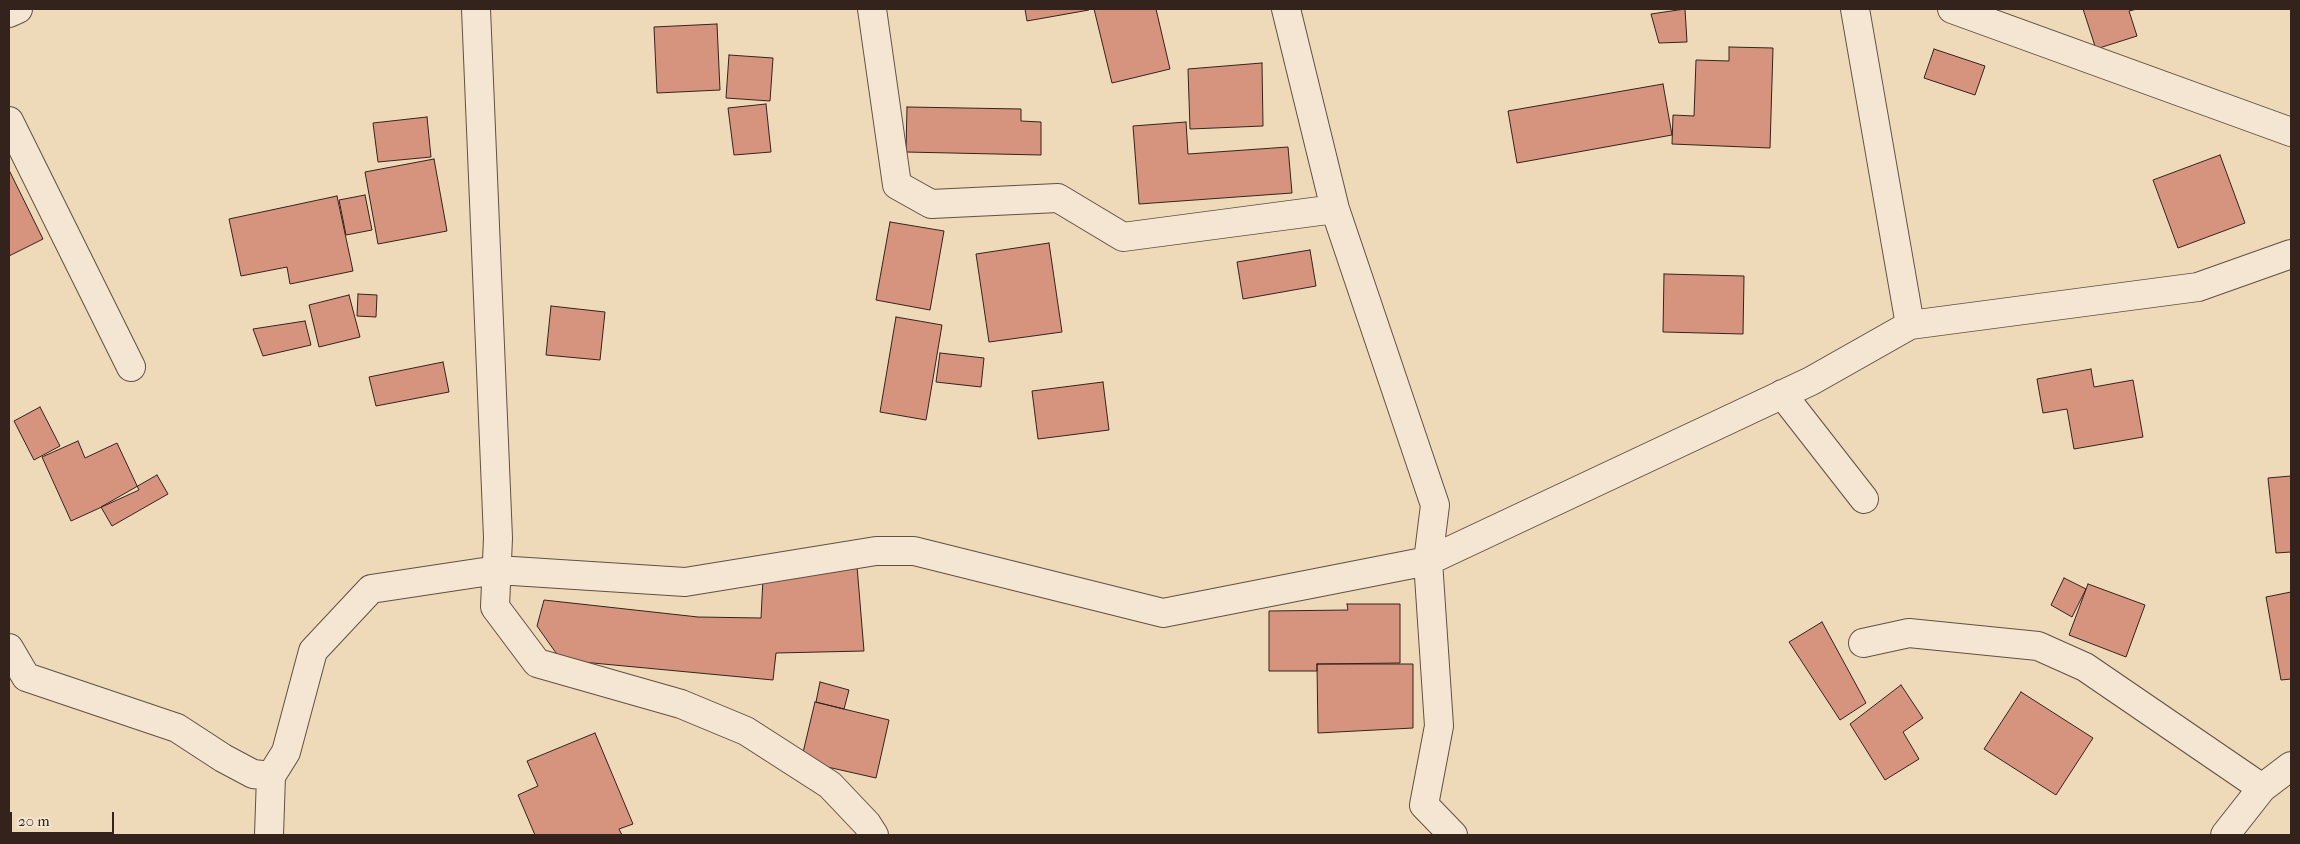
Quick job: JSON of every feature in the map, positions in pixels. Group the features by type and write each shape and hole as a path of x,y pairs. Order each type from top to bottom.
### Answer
{"street":[{"path":"9,13 18,9"},
{"path":"476,9 498,538 495,607 537,663 681,704 746,731 830,785 867,824 874,835"},
{"path":"872,9 897,186 931,204 1058,198 1123,237 1335,210"},
{"path":"1286,9 1335,210 1434,505 1428,561 1439,726 1424,805 1453,835"},
{"path":"1855,9 1910,325"},
{"path":"1952,9 2291,132"},
{"path":"9,120 131,367"},
{"path":"272,833 271,776 286,752 313,651 371,589 496,570 686,582 876,550 914,551 1162,613 1428,561 1782,394 1910,325 2198,287 2291,254"},
{"path":"1782,394 1864,499"},
{"path":"1863,643 1909,633 2038,646 2085,667 2262,788"},
{"path":"9,648 26,677 178,728 223,758 253,774 271,776"},
{"path":"2225,835 2262,788 2291,766"}],"building":[{"path":"1025,9 1089,9 1089,10 1027,21"},
{"path":"1094,9 1156,9 1170,69 1112,83"},
{"path":"1685,9 1687,42 1659,43 1651,14"},
{"path":"2083,9 2137,9 2129,11 2137,36 2096,49"},
{"path":"717,24 720,90 657,93 654,27"},
{"path":"1729,47 1773,48 1770,148 1672,144 1673,115 1694,116 1696,60 1729,61"},
{"path":"1934,49 1985,66 1975,95 1924,78"},
{"path":"729,55 773,58 770,101 726,98"},
{"path":"1262,63 1263,126 1190,129 1188,69"},
{"path":"1663,84 1672,135 1517,163 1508,111"},
{"path":"766,104 771,152 734,155 728,108"},
{"path":"907,107 1021,109 1021,121 1041,122 1041,155 906,152"},
{"path":"427,117 431,157 378,162 373,123"},
{"path":"1186,122 1188,154 1288,147 1292,193 1139,204 1133,126"},
{"path":"2220,155 2245,223 2178,248 2153,180"},
{"path":"434,159 447,231 378,244 365,172"},
{"path":"9,170 43,239 9,256"},
{"path":"365,195 372,230 346,235 339,200"},
{"path":"337,196 353,271 290,284 287,267 241,276 229,219"},
{"path":"890,222 944,231 930,310 876,300"},
{"path":"1049,243 1062,332 989,342 976,254"},
{"path":"1310,250 1316,286 1243,299 1237,262"},
{"path":"1664,274 1744,276 1743,334 1663,332"},
{"path":"358,294 377,295 376,317 357,316"},
{"path":"349,295 360,337 319,347 309,305"},
{"path":"551,306 605,312 600,360 546,355"},
{"path":"896,317 942,325 926,420 880,412"},
{"path":"305,321 311,345 263,356 253,329"},
{"path":"940,353 984,358 981,387 936,382"},
{"path":"443,362 449,392 376,406 369,377"},
{"path":"2091,369 2094,387 2133,380 2143,437 2074,449 2067,409 2043,413 2037,379"},
{"path":"1103,382 1109,430 1038,439 1032,391"},
{"path":"40,407 60,446 34,460 14,421"},
{"path":"78,441 85,458 117,443 139,490 71,521 42,457"},
{"path":"157,475 168,494 112,526 101,507"},
{"path":"2291,476 2291,552 2276,553 2268,478"},
{"path":"857,566 864,651 776,653 773,680 561,660 537,626 544,600 698,617 761,618 763,579"},
{"path":"2064,578 2086,589 2072,617 2051,605"},
{"path":"2088,584 2145,605 2126,657 2069,635"},
{"path":"2291,592 2291,679 2281,680 2266,597"},
{"path":"1347,604 1400,604 1400,663 1317,664 1317,671 1269,671 1269,611 1348,610"},
{"path":"1822,622 1866,703 1840,720 1789,642"},
{"path":"1317,664 1413,664 1413,728 1318,733"},
{"path":"820,682 849,690 844,709 816,702"},
{"path":"1901,685 1923,718 1903,732 1919,759 1885,780 1850,724"},
{"path":"2021,692 2093,738 2056,795 1984,749"},
{"path":"815,702 889,720 876,778 801,761"},
{"path":"595,733 633,824 619,829 622,835 535,835 518,795 538,786 527,761"}]}
